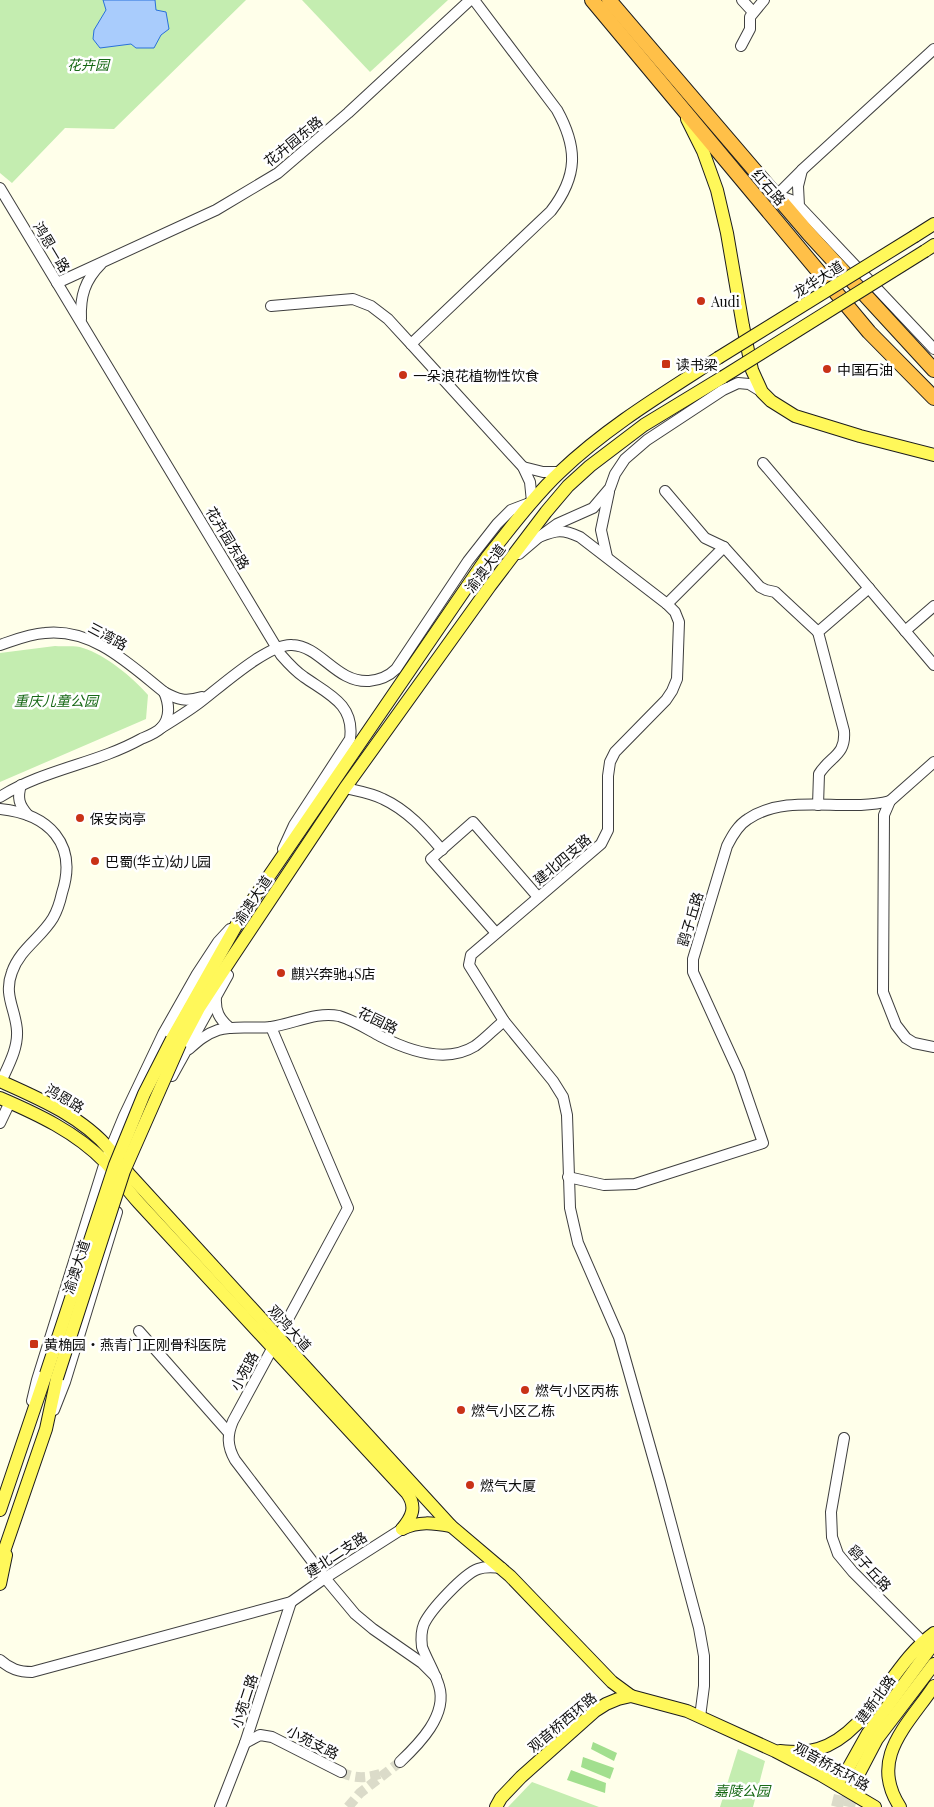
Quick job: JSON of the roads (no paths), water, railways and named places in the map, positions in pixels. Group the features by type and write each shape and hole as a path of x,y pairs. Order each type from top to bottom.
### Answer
{"highway":[{"name":"红石路","path":"592,0 868,332 934,398"},
{"name":"红石路","path":"609,0 875,308 934,370"}],"main road":[{"name":"红石路","path":"682,109 703,151 717,190 727,233 750,361 762,392"},
{"name":"龙华大道","path":"718,358 934,224"},
{"name":"渝澳大道","path":"0,1510 51,1376 115,1165 144,1094 178,1046 199,1008 252,926 345,788 503,568 563,493 590,466 644,425 929,248"},
{"name":"渝澳大道","path":"178,1046 241,917 488,556 559,472 581,453 636,411 718,358"},
{"path":"762,392 771,401 795,416 860,436 934,455"},
{"name":"鸿恩路","path":"1,1081 59,1110 79,1123 110,1149"},
{"name":"鸿恩路","path":"5,1100 53,1123 73,1136 105,1162"},
{"name":"观鸿大道","path":"110,1149 129,1174 407,1493 412,1500 413,1514 402,1529"},
{"name":"观鸿大道","path":"105,1162 125,1187 450,1526"},
{"name":"渝澳大道","path":"0,1563 46,1429 51,1376"},
{"name":"建北二支路","path":"402,1529 421,1522 432,1522 450,1526 502,1568 612,1682 631,1696"},
{"path":"0,1584 9,1541"},
{"path":"631,1696 687,1711 775,1751 801,1752 818,1749 844,1737 857,1726 897,1671 934,1634"},
{"name":"建新北路","path":"928,1642 868,1733 850,1778 934,1664"},
{"path":"900,1807 891,1791 888,1779 887,1767 889,1756 899,1735 932,1691"},
{"name":"观音桥西环路","path":"496,1807 501,1798 521,1777 595,1712 606,1704 631,1696"},
{"name":"观音桥东环路","path":"775,1751 821,1775 875,1807"}],"street":[{"name":"花卉园东路","path":"58,282 216,210 278,173 348,113 470,0"},
{"path":"411,344 550,211 562,196 570,178 572,146 568,129 557,110 474,0"},
{"path":"742,0 753,12"},
{"path":"741,46 750,29 750,17 764,0"},
{"path":"934,48 803,169 777,196 791,200 799,206 934,349"},
{"path":"799,206 798,186 803,169"},
{"name":"鸿恩一路","path":"0,188 81,320"},
{"name":"花卉园东路","path":"105,260 94,271 84,289 80,305 81,320 278,648 294,668 335,698 349,717 352,727 350,739 294,825 277,865"},
{"path":"0,797 48,773 120,750 161,728 194,706 249,664 285,645 293,645 309,650 352,680 370,681 389,676 396,669 468,561 496,524 511,510 532,502 530,482 523,467 388,319 371,306 353,299 271,306"},
{"path":"607,557 601,530 610,488 615,474 625,460 647,440 723,390 738,383 748,384 762,392"},
{"path":"763,464 934,665"},
{"path":"523,467 543,472 559,472"},
{"path":"503,568 538,537 557,524 593,508 610,488"},
{"path":"665,492 705,538 724,547 760,587 775,592 818,632 845,739 840,752 819,774 818,805"},
{"name":"建北四支路","path":"538,537 556,531 564,531 580,537 667,604 675,612 679,622 677,679 672,691 666,700 615,752 610,762 608,776 608,830 601,844 471,955 469,965 504,1021 564,1097 567,1115 570,1208 578,1243 619,1337 699,1628 704,1656 704,1686 700,1717"},
{"path":"667,604 724,547"},
{"path":"818,632 869,588"},
{"path":"905,631 934,606"},
{"name":"三湾路","path":"0,645 29,635 46,632 74,635 86,638 104,647 164,692 181,700 187,701 208,695"},
{"path":"161,728 167,717 168,706 164,692"},
{"path":"934,762 890,801 884,815 883,992 896,1025 906,1038 914,1043 934,1047"},
{"path":"21,785 19,801 28,816"},
{"path":"345,788 377,796 393,805 421,826 442,850"},
{"name":"鹞子丘路","path":"568,1177 604,1185 635,1184 763,1143 739,1073 693,972 692,959 727,846 735,831 747,819 782,805 865,806 890,801"},
{"path":"865,806 873,811 884,826"},
{"path":"0,809 28,816 48,826 58,836 64,850 67,871 54,917 26,948 17,960 12,972 8,992 17,1028 17,1037 16,1046 1,1081"},
{"path":"496,933 431,859 473,822 538,897"},
{"path":"17,1463 37,1380 110,1149 163,1034 196,974 218,942 241,917"},
{"path":"46,1429 66,1382 129,1174 178,1046 216,994 236,961 252,926"},
{"path":"216,994 215,1008 223,1022 230,1028"},
{"name":"花园路","path":"178,1046 230,1028 271,1027 321,1016 338,1016 355,1022 396,1044 418,1051 439,1054 458,1053 475,1046 504,1021"},
{"name":"小苑路","path":"229,1434 233,1421 348,1208 271,1027"},
{"path":"0,1123 5,1100"},
{"path":"124,1116 124,1124 132,1131 139,1132 148,1127"},
{"path":"139,1331 229,1434 229,1447 235,1460 325,1578 355,1614 422,1663 436,1677"},
{"name":"鹞子丘路","path":"844,1438 831,1512 832,1537 838,1554 853,1572 928,1642"},
{"name":"建北二支路","path":"0,1660 10,1668 20,1672 32,1672 291,1602 402,1529"},
{"path":"400,1762 422,1739 436,1716 441,1701 441,1693 436,1677 424,1654 421,1641 427,1618 461,1580 470,1573 487,1567 502,1568"},
{"name":"小苑二路","path":"220,1807 245,1743 291,1602"},
{"name":"小苑支路","path":"245,1743 260,1735 272,1737 341,1772"}],"water":[{"path":"103,0 155,0 156,10 166,12 169,29 161,35 154,48 136,48 131,44 100,48 93,39 94,30 106,10"}],"tunnel":[{"path":"348,1807 360,1793 400,1762"},
{"path":"341,1772 360,1777 380,1774"},
{"path":"837,1807 844,1778"},
{"path":"849,1807 854,1785"}],"place":[{"name":"Audi","path":"701,301"},
{"name":"读书梁","path":"666,364"},
{"name":"中国石油","path":"827,369"},
{"name":"一朵浪花植物性饮食","path":"403,375"},
{"name":"保安岗亭","path":"80,818"},
{"name":"巴蜀(华立)幼儿园","path":"95,861"},
{"name":"麒兴奔驰4S店","path":"281,973"},
{"name":"黄桷园‧燕青门正刚骨科医院","path":"34,1344"},
{"name":"燃气小区丙栋","path":"525,1390"},
{"name":"燃气小区乙栋","path":"461,1410"},
{"name":"燃气大厦","path":"470,1485"}],"park label":[{"name":"花卉园","path":"88,64"},
{"name":"重庆儿童公园","path":"56,700"},
{"name":"嘉陵公园","path":"742,1790"}]}
